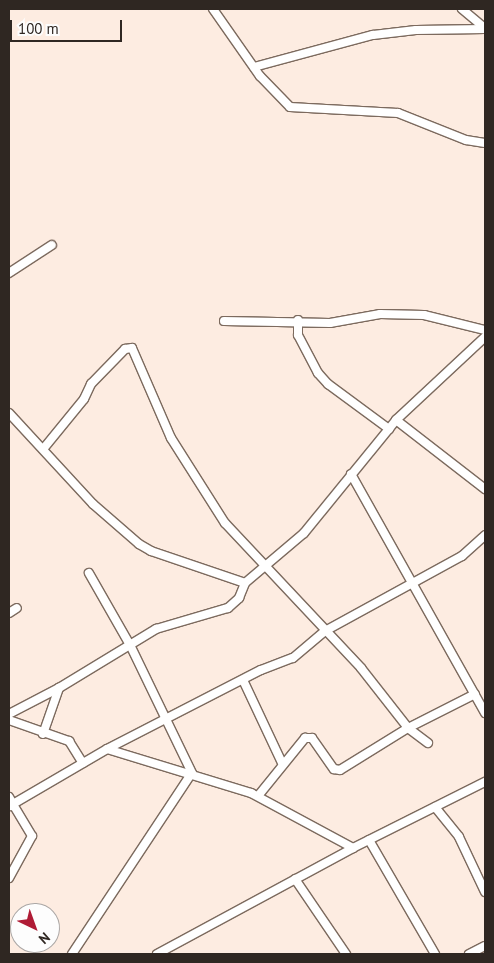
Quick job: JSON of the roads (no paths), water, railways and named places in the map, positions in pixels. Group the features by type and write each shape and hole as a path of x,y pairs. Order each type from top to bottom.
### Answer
{"street":[{"path":"213,9 254,67 290,107 398,113 466,140 485,143"},
{"path":"462,9 485,28"},
{"path":"254,67 373,35 416,30 485,28"},
{"path":"9,273 52,245"},
{"path":"224,321 298,320 330,322 380,314 424,315 485,330"},
{"path":"298,320 298,335 318,373 328,384 389,428"},
{"path":"9,714 59,688 156,629 228,608 239,598 245,583 304,533 396,420 485,337"},
{"path":"44,448 84,399 91,384 125,349 132,348 137,352 158,413 190,471 225,523 361,668 408,728 428,743"},
{"path":"9,413 44,448 93,504 139,544 151,551 245,583"},
{"path":"396,420 485,489"},
{"path":"351,474 484,709"},
{"path":"11,806 107,749 166,717 293,658 326,631 462,556 485,535"},
{"path":"89,573 130,645 192,773"},
{"path":"9,613 17,608"},
{"path":"243,680 282,763"},
{"path":"43,734 59,688"},
{"path":"258,796 282,763 301,741 308,737 315,741 334,768 340,770 408,728 475,694"},
{"path":"9,720 43,734 69,741 83,763"},
{"path":"107,749 192,773 258,796 353,848"},
{"path":"72,954 192,773"},
{"path":"158,954 368,840 485,782"},
{"path":"9,797 11,806 32,836 9,878"},
{"path":"435,807 459,837 485,892"},
{"path":"368,840 435,954"},
{"path":"294,879 346,954"},
{"path":"469,954 485,946"}]}
